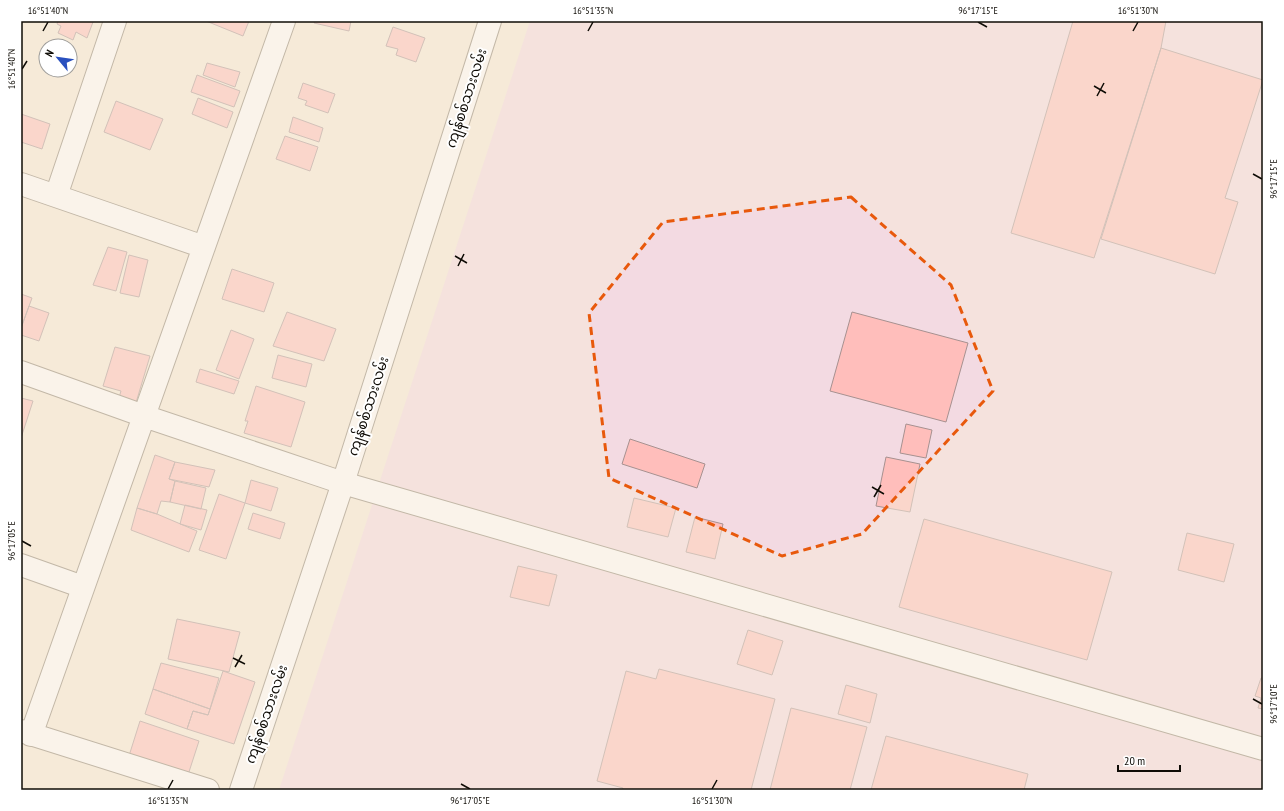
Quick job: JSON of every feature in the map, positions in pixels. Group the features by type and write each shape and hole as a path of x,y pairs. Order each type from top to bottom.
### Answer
{"street":[{"path":"56,196 115,21"},
{"path":"208,790 26,733 84,588 284,21"},
{"name":"ကျန်စစ်သားလမ်း","path":"240,790 344,484 490,21"},
{"path":"21,184 204,247"},
{"path":"21,372 144,416 344,484 1263,749"},
{"path":"21,565 84,588"}],"highlighted area":[{"path":"851,197 951,285 993,391 862,534 782,556 609,478 589,313 663,222"}],"shaded area":[{"path":"530,21 1263,21 1263,790 279,790"}],"building":[{"path":"58,21 93,22 87,38 76,32 74,38 69,38 58,33 61,26 57,24"},
{"path":"206,21 249,21 243,36"},
{"path":"315,21 351,21 349,31 314,23"},
{"path":"1073,21 1166,21 1161,48 1094,258 1011,233"},
{"path":"393,27 425,38 416,62 396,55 398,49 386,46"},
{"path":"1161,48 1263,80 1225,198 1238,202 1215,274 1101,239"},
{"path":"207,63 240,72 235,87 203,75"},
{"path":"197,75 240,91 234,107 191,92"},
{"path":"303,83 335,94 328,113 305,105 307,101 298,98"},
{"path":"198,98 233,112 227,128 192,114"},
{"path":"116,101 163,119 150,150 104,132"},
{"path":"21,114 50,124 42,149 21,142"},
{"path":"293,117 323,128 319,142 289,132"},
{"path":"285,136 318,147 310,171 276,159"},
{"path":"108,247 127,252 116,291 93,285"},
{"path":"129,255 148,260 139,297 120,293"},
{"path":"232,269 274,283 264,312 222,299"},
{"path":"21,294 32,298 21,328"},
{"path":"29,306 49,313 39,341 21,335 21,328"},
{"path":"287,312 336,329 324,361 273,346"},
{"path":"852,312 968,343 946,422 830,391"},
{"path":"231,330 254,339 239,379 216,370"},
{"path":"115,347 150,356 135,406 118,401 121,391 103,386"},
{"path":"278,355 312,364 306,387 272,378"},
{"path":"200,369 239,381 234,394 196,382"},
{"path":"256,386 305,402 291,447 244,433 248,421 245,421"},
{"path":"21,398 33,401 21,438"},
{"path":"906,424 932,430 926,458 900,453"},
{"path":"630,439 705,464 697,488 622,464"},
{"path":"155,455 175,462 169,479 175,481 170,502 161,501 157,514 137,508"},
{"path":"886,457 920,464 910,512 876,506"},
{"path":"175,462 215,470 209,487 169,479"},
{"path":"251,480 278,488 271,511 245,503"},
{"path":"175,481 206,488 201,509 170,502"},
{"path":"219,494 245,503 226,559 199,550"},
{"path":"634,498 676,508 668,537 627,527"},
{"path":"185,505 207,510 201,530 180,524"},
{"path":"137,508 157,514 197,531 189,552 131,530"},
{"path":"253,513 285,523 280,539 248,529"},
{"path":"695,517 723,524 715,559 686,552"},
{"path":"924,519 1112,572 1087,660 899,607"},
{"path":"1187,533 1234,544 1224,582 1178,570"},
{"path":"518,566 557,575 549,606 510,597"},
{"path":"177,619 240,632 229,672 168,659"},
{"path":"748,630 783,641 772,675 737,664"},
{"path":"161,663 219,678 210,709 153,689"},
{"path":"659,669 775,699 751,790 622,790 623,788 597,781 626,671 656,679"},
{"path":"223,671 255,682 234,744 187,729 193,711 208,715"},
{"path":"1261,678 1263,678 1263,709 1258,708 1261,698 1255,696"},
{"path":"846,685 877,694 870,723 838,714"},
{"path":"153,689 210,709 208,715 193,711 187,729 145,714"},
{"path":"791,708 867,727 850,790 770,790"},
{"path":"140,721 199,741 187,778 128,759"},
{"path":"886,736 1028,774 1024,790 871,790"}]}
